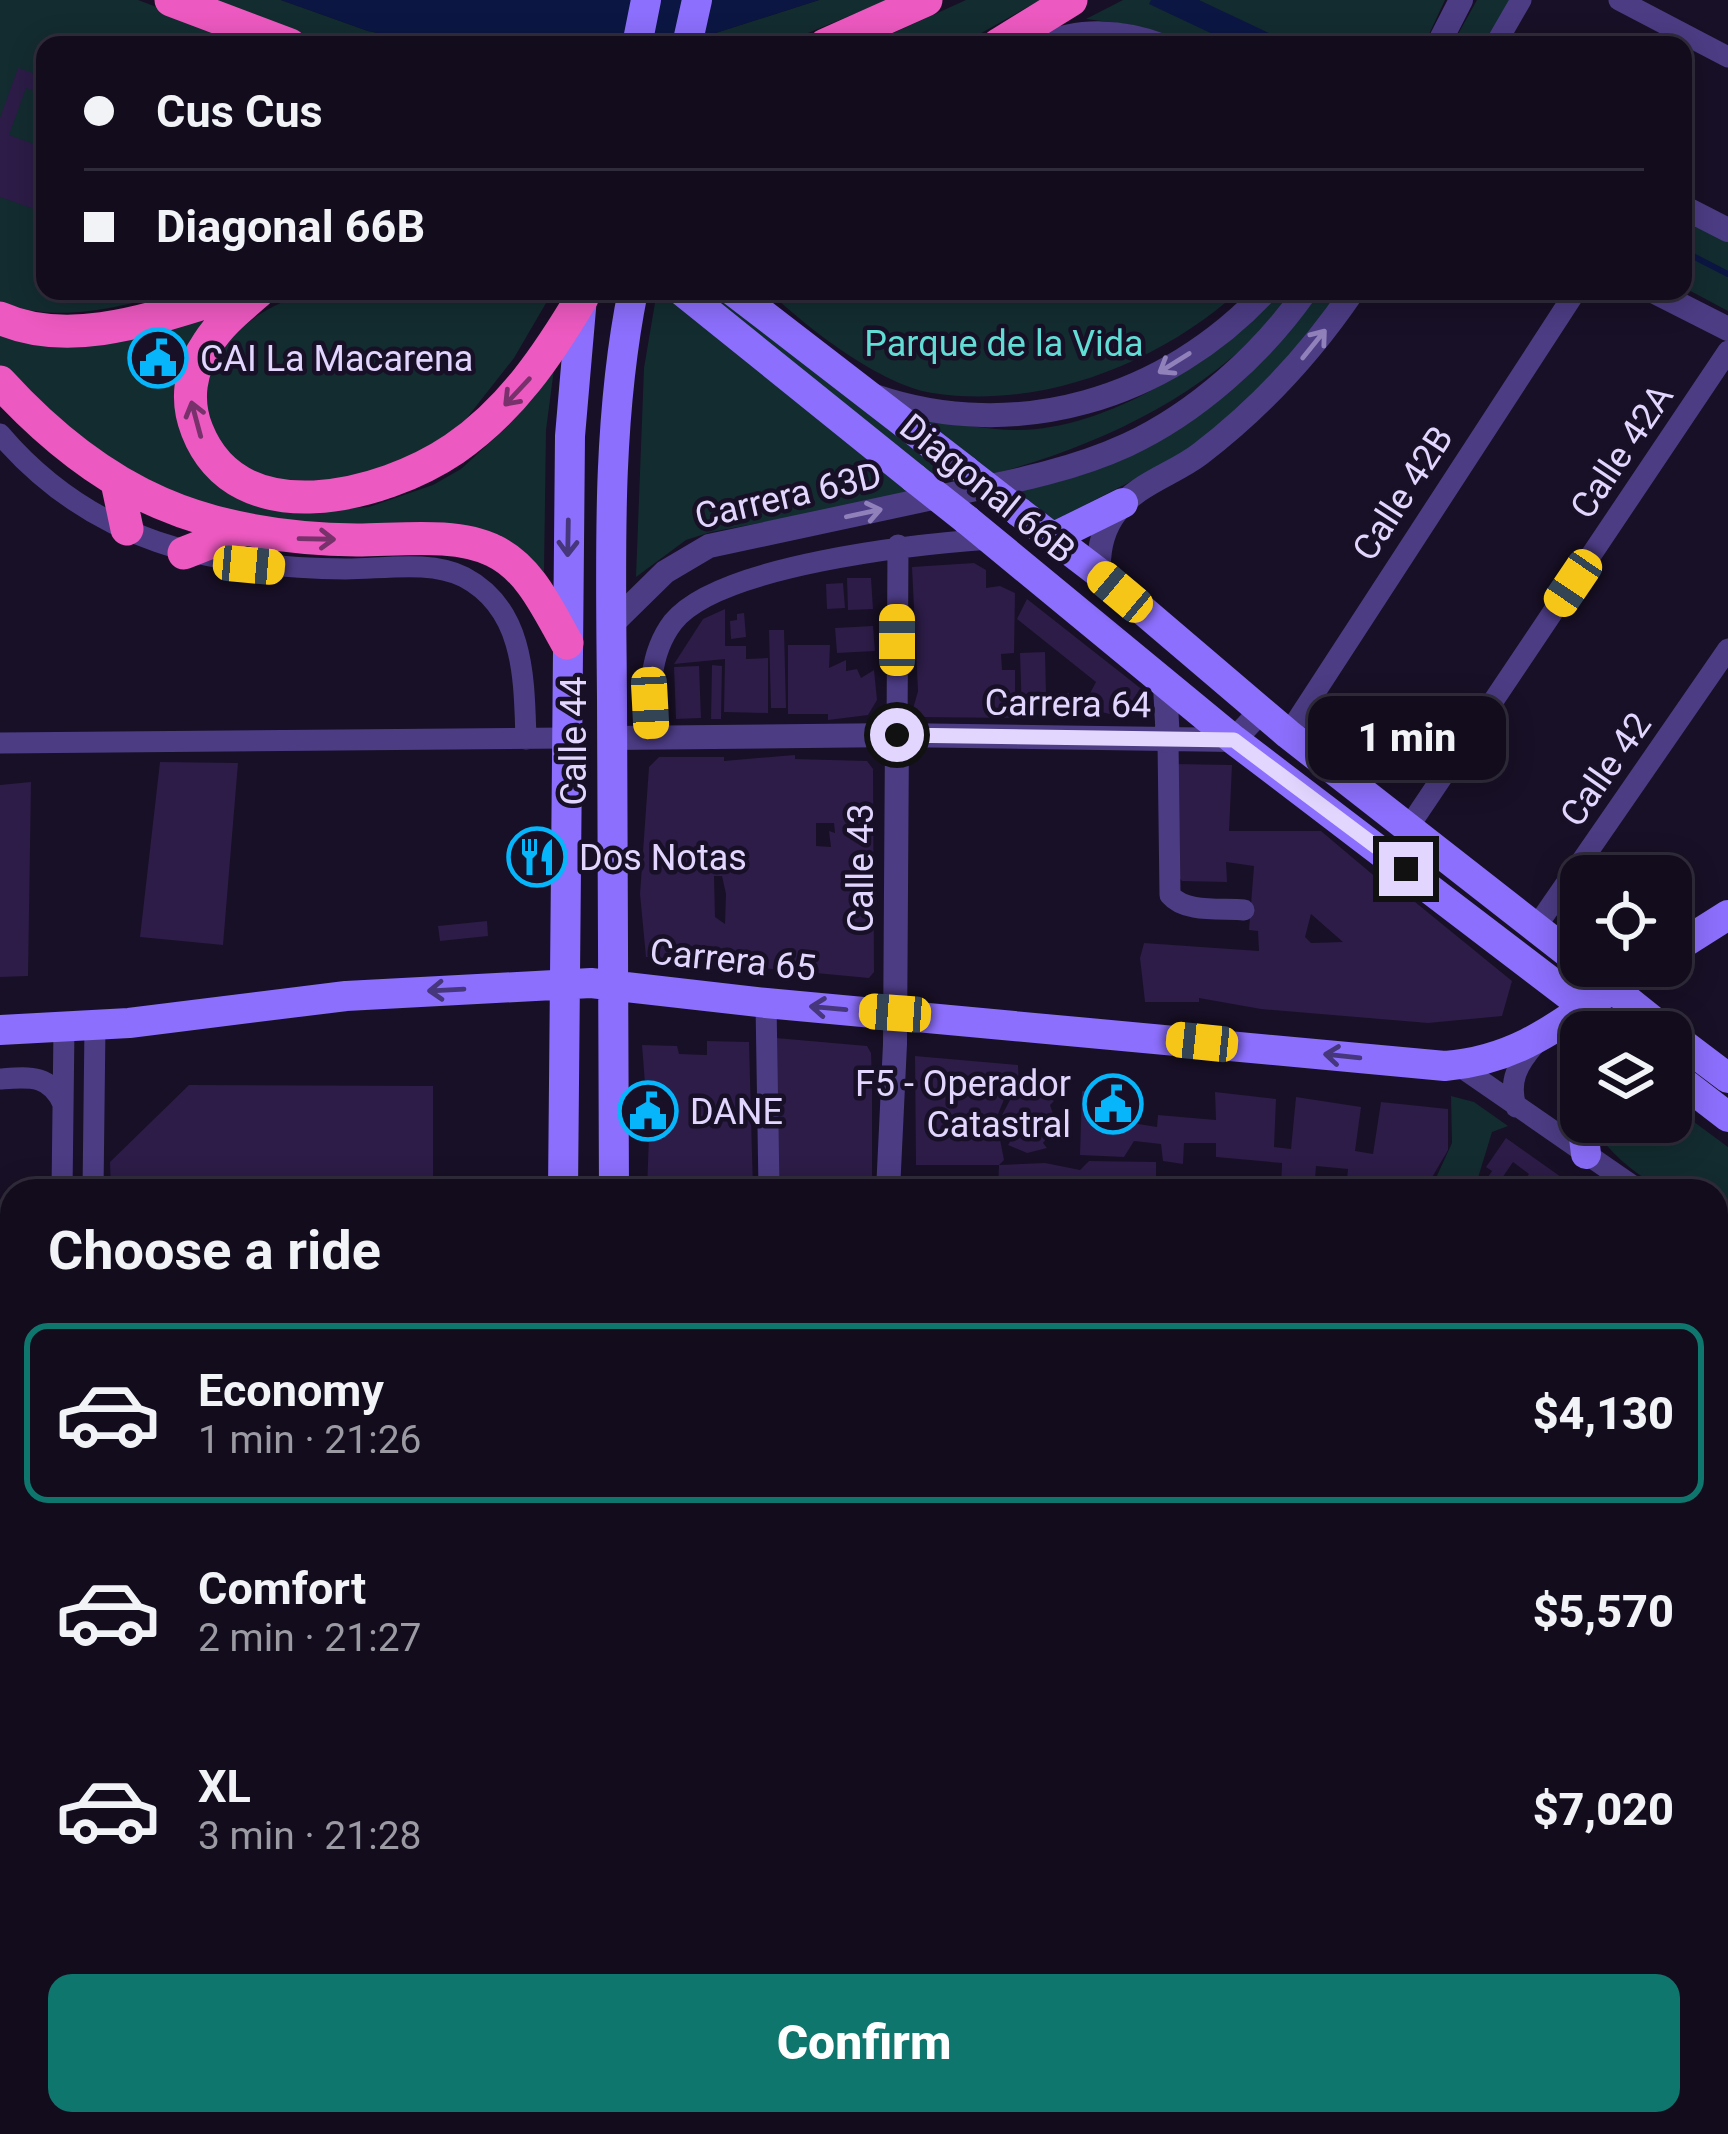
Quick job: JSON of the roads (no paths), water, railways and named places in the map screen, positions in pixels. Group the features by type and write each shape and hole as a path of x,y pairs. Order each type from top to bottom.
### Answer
{"highway":[{"path":"171,0 266,36"},
{"path":"845,36 926,0"},
{"path":"1013,36 1071,0"},
{"path":"0,318 29,327 97,328 207,300"},
{"path":"250,300 216,331 198,360 190,388 194,422 208,452 246,484 310,497 374,487 459,446 530,379 579,300"},
{"path":"0,382 9,424 191,518 240,531 302,539 463,542 491,549 523,573 567,643"},
{"path":"117,482 127,529"},
{"path":"184,553 240,531"}],"main road":[{"path":"639,36 646,0"},
{"path":"689,36 697,0"},
{"name":"Calle 44","path":"563,1179 570,436 582,300"},
{"name":"Calle 44","path":"614,1179 611,625 618,390 632,300"},
{"name":"Diagonal 66B","path":"693,300 979,529 1166,714 1234,740 1592,1011"},
{"name":"Diagonal 66B","path":"744,300 1099,573 1288,734 1560,946"},
{"path":"1052,538 1123,503"},
{"path":"1692,938 1728,915"},
{"path":"1529,963 1543,997 1539,1040"},
{"name":"Carrera 65","path":"0,1030 80,1026 346,996 562,983 1458,1065 1539,1040 1616,987"},
{"name":"Diagonal 66B","path":"1610,987 1641,1011"},
{"name":"Diagonal 66B","path":"1692,1051 1728,1078"},
{"path":"1692,1089 1728,1117"},
{"path":"1585,1143 1586,1154"}],"street":[{"path":"1443,36 1461,0"},
{"path":"1500,36 1521,0"},
{"path":"1619,0 1688,36"},
{"path":"1089,36 1133,36"},
{"path":"1692,38 1728,57"},
{"path":"1692,212 1728,230"},
{"path":"862,392 899,404 983,418 1078,407 1152,377 1229,326 1256,300"},
{"name":"Carrera 63D","path":"611,625 665,572 709,546 1006,483 1099,457 1161,426 1230,374 1299,300"},
{"path":"1099,573 1101,540 1123,503 1191,461 1245,417 1305,355 1346,300"},
{"name":"Calle 42B","path":"1288,734 1570,300"},
{"path":"1671,300 1728,329"},
{"name":"Calle 42A","path":"1408,827 1728,350"},
{"path":"9,424 48,482 127,529 184,553"},
{"name":"Carrera 63D","path":"652,737 650,680 656,653 673,622 705,593 979,529"},
{"name":"Calle 43","path":"888,1179 895,1013 898,545"},
{"name":"Calle 44","path":"184,553 265,567 431,569 465,578 490,596 518,645 526,739"},
{"name":"Calle 42","path":"1536,927 1728,649"},
{"path":"1234,740 1261,711"},
{"path":"1166,714 1170,895 1185,906 1244,910"},
{"name":"Carrera 64","path":"612,738 897,735 1142,740 1166,714 1234,740"},
{"path":"0,743 566,738"},
{"path":"766,1003 769,1179"},
{"path":"62,1179 63,1104 80,1026"},
{"path":"80,1026 92,1179"},
{"path":"1516,1107 1512,1082 1539,1040"},
{"path":"1458,1065 1586,1154 1605,1179"},
{"path":"0,1078 48,1082 63,1104"}],"waterway":[{"path":"1692,256 1728,274"}],"place":[{"name":"CAI La Macarena","path":"158,358"},
{"name":"Dos Notas","path":"537,857"},
{"name":"F5 - Operador Catastral","path":"1113,1104"},
{"name":"DANE","path":"648,1111"}],"park label":[{"name":"Parque de la Vida","path":"1004,343"}]}
